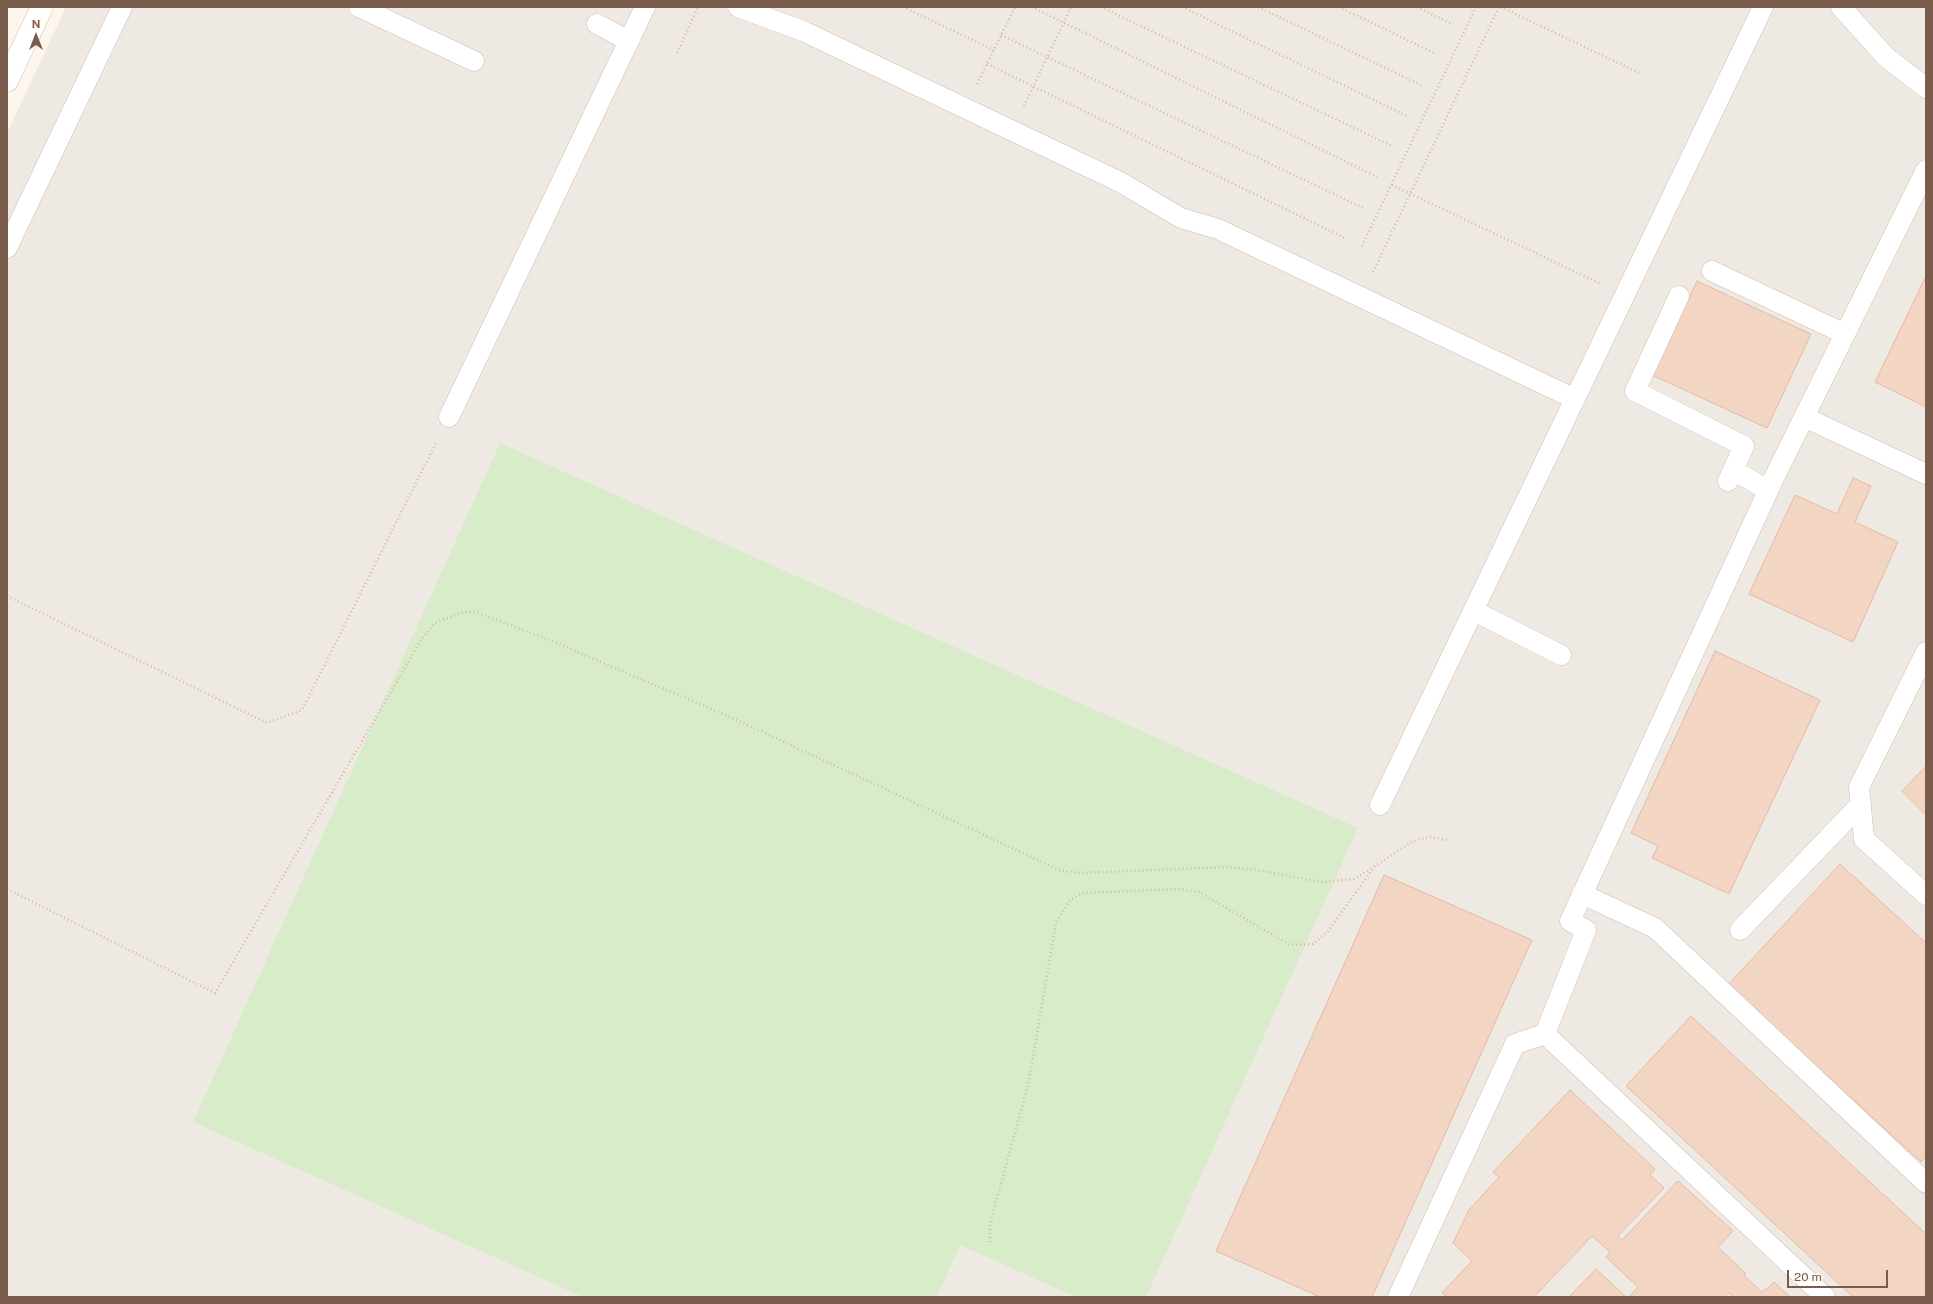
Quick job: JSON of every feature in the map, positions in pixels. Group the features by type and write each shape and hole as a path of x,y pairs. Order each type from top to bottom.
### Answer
{"street":[{"path":"7,81 42,7"}],"lane":[{"path":"7,248 122,7"},
{"path":"359,7 474,61"},
{"path":"449,417 645,7"},
{"path":"738,7 803,31 1120,182 1181,218 1218,229 1575,399"},
{"path":"1380,805 1763,7"},
{"path":"1841,7 1886,57 1926,88"},
{"path":"597,24 629,40"},
{"path":"1545,1034 1586,930 1570,921 1768,490 1926,170"},
{"path":"1712,271 1845,334"},
{"path":"1679,296 1635,391 1744,446 1730,476 1768,490"},
{"path":"1804,417 1926,474"},
{"path":"1474,611 1561,654"},
{"path":"1926,652 1859,787 1864,839 1926,895"},
{"path":"1740,930 1861,804"},
{"path":"1582,894 1655,928 1926,1183"},
{"path":"1398,1297 1515,1044 1545,1034"},
{"path":"1545,1034 1825,1297"}],"path":[{"path":"677,53 698,7"},
{"path":"903,7 994,50"},
{"path":"1032,7 1377,177"},
{"path":"1021,111 1071,7"},
{"path":"1100,7 1392,146"},
{"path":"1182,7 1406,116"},
{"path":"1258,7 1421,85"},
{"path":"1339,7 1436,54"},
{"path":"1417,7 1452,24"},
{"path":"1362,246 1476,7"},
{"path":"1371,278 1500,7 1639,73"},
{"path":"1001,36 1363,208"},
{"path":"987,64 1348,239"},
{"path":"1392,185 1625,295"},
{"path":"7,596 267,723 302,710 449,417"},
{"path":"7,889 215,993 421,640 435,623 463,612 476,612 552,641 737,720 1059,870 1080,873 1228,867 1257,870 1320,882 1354,879 1413,841 1430,837 1447,840"},
{"path":"990,1242 990,1224 1030,1081 1056,922 1070,900 1083,893 1179,889 1199,892 1290,945 1313,944 1328,931 1374,867"}],"shaded area":[{"path":"66,7 1926,7 1926,1297 7,1297 7,133"}],"green space":[{"path":"500,443 1358,828 1146,1297 1076,1297 960,1245 937,1297 583,1297 193,1122"}],"building":[{"path":"1926,276 1926,407 1875,382"},
{"path":"1697,281 1811,334 1767,428 1652,375"},
{"path":"1853,478 1871,486 1855,522 1898,542 1853,642 1749,594 1795,495 1837,514"},
{"path":"1715,651 1820,700 1729,894 1652,858 1658,846 1631,833"},
{"path":"1926,766 1926,815 1902,791"},
{"path":"1840,864 1926,943 1926,1156 1921,1162 1728,985"},
{"path":"1384,875 1532,940 1372,1297 1320,1297 1216,1251"},
{"path":"1691,1016 1926,1234 1926,1297 1853,1297 1626,1086"},
{"path":"1570,1090 1655,1169 1650,1175 1664,1188 1618,1236 1622,1240 1678,1181 1733,1231 1718,1247 1746,1274 1744,1276 1762,1292 1774,1282 1790,1297 1734,1297 1729,1293 1725,1297 1629,1297 1638,1287 1606,1257 1610,1252 1592,1236 1534,1297 1447,1297 1442,1293 1472,1261 1453,1243 1469,1210 1499,1177 1493,1172"},
{"path":"1596,1269 1626,1297 1569,1297"}]}
